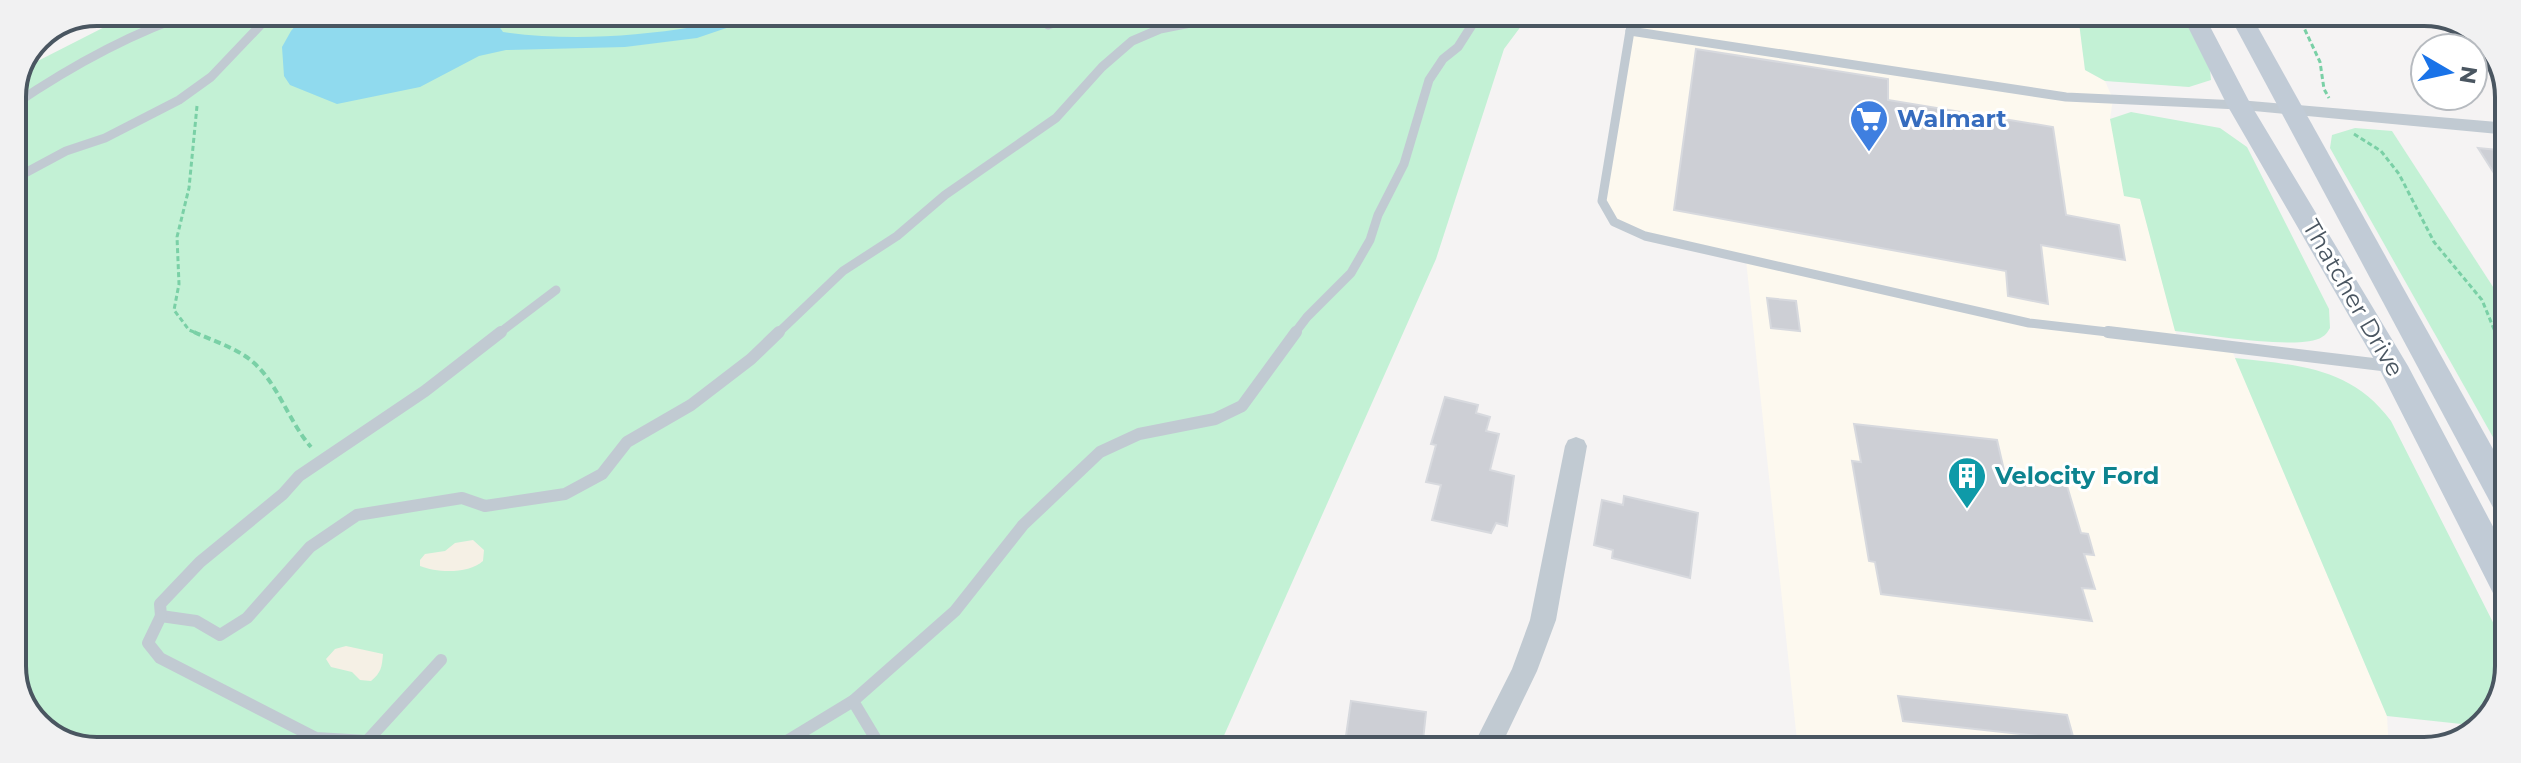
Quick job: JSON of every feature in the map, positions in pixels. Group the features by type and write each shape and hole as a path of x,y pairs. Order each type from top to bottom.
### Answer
{"main road":[{"name":"Thatcher Drive","path":"2199,26 2239,105 2393,366 2495,564"},
{"name":"Thatcher Drive","path":"2246,26 2495,482"}],"street":[{"path":"2239,105 2495,128"},
{"path":"1491,737 1524,671 1543,620 1576,446"}],"lane":[{"path":"26,97 63,72 158,26"},
{"path":"26,172 66,151 139,123 197,87 259,26"},
{"path":"161,616 196,621 220,635 247,618 310,547 357,515 462,498 485,506 565,494 602,474 627,442 691,405 751,359 843,271 897,236 945,195 1056,118 1102,67 1132,41 1175,26"},
{"path":"795,737 872,687 899,659 955,611 1023,525 1100,452 1139,434 1215,419 1242,406 1307,317 1351,273 1370,240 1378,215 1404,164 1429,80 1443,59 1458,47 1471,26"},
{"path":"1631,26 1602,201 1614,222 1645,236 2029,323 2393,366"},
{"path":"1630,31 2066,97 2239,105"},
{"path":"309,737 272,713 160,658 148,643 161,616 160,604 200,562 283,494 299,476 425,391 556,290"},
{"path":"371,737 441,660"},
{"path":"853,701 875,737"}],"path":[{"path":"2303,26 2320,62 2324,89 2337,113 2349,131 2381,151 2399,174 2434,242 2482,300 2495,336"},
{"path":"197,87 189,188 177,237 179,284 174,310 189,330 247,357 271,385 295,429 313,450 299,476"}],"shaded area":[{"path":"1633,26 2079,26 2085,70 2105,81 2113,99 2110,119 2140,198 2178,341 2231,348 2387,716 2388,737 1797,737 1746,260 1645,236 1614,222 1602,201"}],"green space":[{"path":"106,26 1521,26 1504,49 1436,259 1223,737 97,737 70,732 54,722 38,705 31,693 26,671 26,97 27,83 36,62"},
{"path":"2079,26 2188,26 2210,69 2211,80 2189,87 2105,81 2085,70"},
{"path":"2131,112 2220,128 2247,147 2329,309 2330,328 2325,335 2311,341 2274,342 2175,331 2140,199 2124,196 2110,119"},
{"path":"2355,128 2392,131 2495,290 2495,441 2330,148 2332,135"},
{"path":"2235,358 2321,372 2358,389 2375,403 2391,421 2495,626 2493,684 2483,705 2467,722 2463,724 2387,716"}],"sand":[{"path":"473,540 484,550 483,561 477,565 453,571 420,566 425,554 445,551 455,543"},
{"path":"346,646 383,654 380,669 371,681 360,680 352,672 331,667 326,659 335,649"}],"water":[{"path":"295,26 499,26 503,32 574,37 696,26 733,26 697,38 625,47 506,50 479,56 420,87 337,104 290,85 284,76 282,47"}],"building":[{"name":"Walmart","path":"1696,49 1888,79 1888,100 2053,127 2066,215 2119,225 2125,260 2041,245 2048,304 2008,296 2006,271 1674,210"},
{"path":"2478,148 2495,150 2495,175"},
{"path":"1767,298 1796,301 1800,331 1771,328"},
{"path":"1445,397 1478,405 1476,413 1490,417 1486,431 1499,434 1490,470 1514,476 1507,526 1496,523 1491,533 1432,520 1441,485 1426,482 1436,445 1431,444"},
{"name":"Velocity Ford","path":"1854,424 1997,440 2006,479 2067,486 2081,533 2088,534 2094,555 2084,554 2095,589 2082,588 2092,621 1881,594 1875,562 1869,561 1852,461 1861,462"},
{"path":"1624,496 1698,513 1690,578 1612,558 1613,550 1594,545 1602,500 1623,505"},
{"path":"1898,696 2067,715 2073,737 2047,737 1903,721"},
{"path":"1351,701 1426,712 1423,737 1346,737"}],"place":[{"name":"Walmart","path":"1869,153"},
{"name":"Velocity Ford","path":"1967,510"}]}
